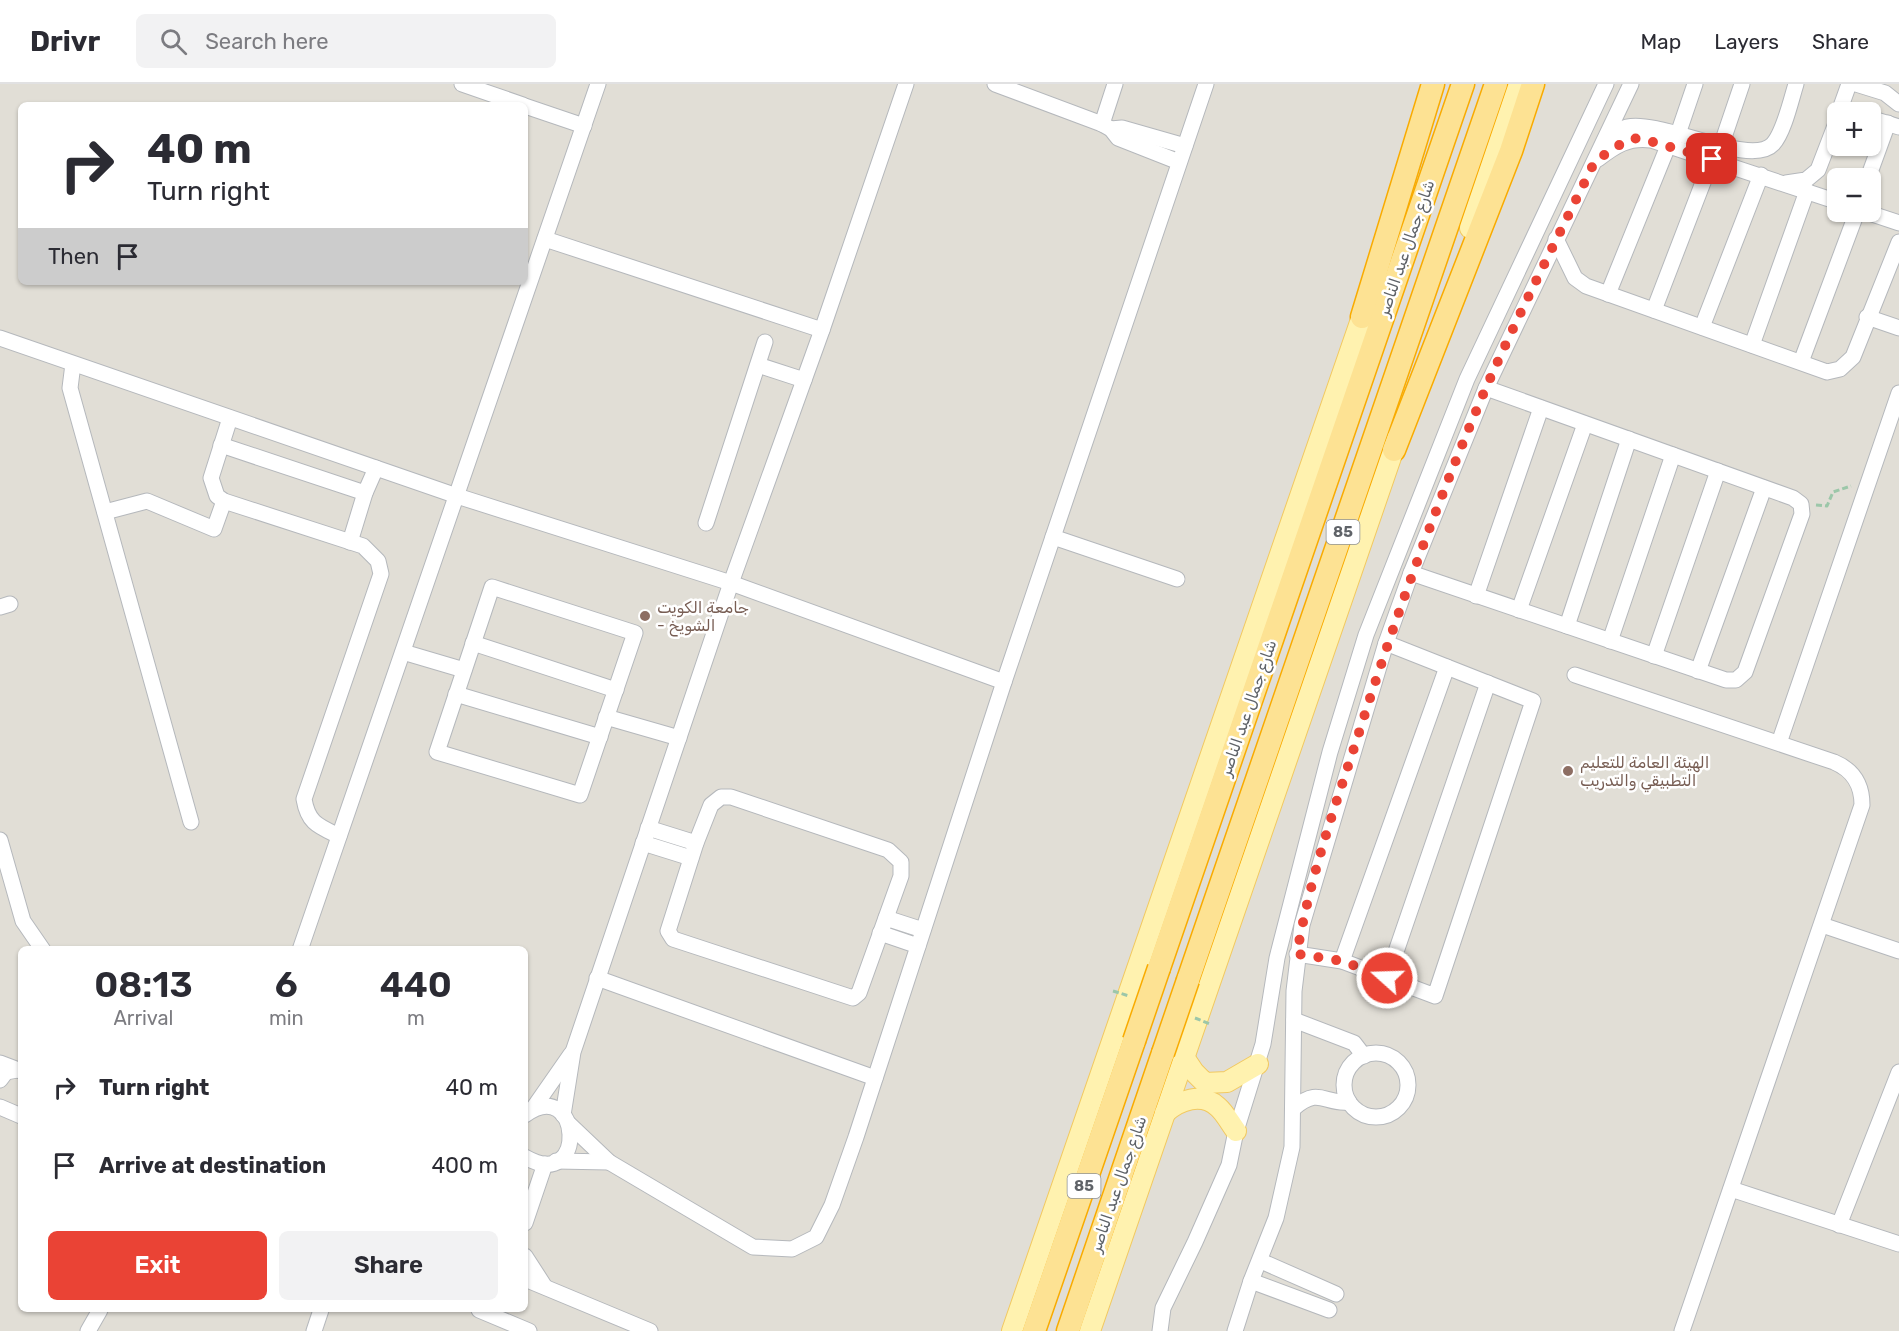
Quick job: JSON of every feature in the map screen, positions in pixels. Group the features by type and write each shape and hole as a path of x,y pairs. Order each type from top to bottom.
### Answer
{"highway":[{"path":"1362,317 1433,84"},
{"name":"شارع جمال عبد الناصر","path":"1034,1331 1463,84"},
{"name":"شارع جمال عبد الناصر","path":"1068,1331 1496,84"},
{"path":"1394,450 1511,151 1533,84"}],"main road":[{"path":"1012,1331 1442,84"},
{"path":"1090,1331 1519,84"},
{"path":"1184,1057 1205,1083 1227,1082 1258,1064"},
{"path":"1165,1113 1182,1101 1204,1100 1220,1108 1236,1131"}],"street":[{"path":"462,84 515,102"},
{"path":"301,946 598,84"},
{"path":"528,1216 550,1163 565,1155 570,1145 572,1134 566,1119 573,1052 731,583 822,330 906,84"},
{"path":"995,84 1011,87 1106,126 1122,128 1185,146"},
{"path":"1106,126 1115,84"},
{"path":"528,1113 542,1108 553,1109 609,1162 753,1247 792,1249 816,1237 832,1205 875,1078 1004,682 1206,84"},
{"path":"1160,1331 1163,1308 1195,1242 1228,1165 1236,1131 1258,1064 1277,958 1340,720 1366,635 1479,354 1606,84"},
{"path":"1235,1331 1251,1281 1261,1261 1276,1218 1292,1147 1294,1020 1297,954 1302,925 1332,818 1386,644 1486,388 1631,84"},
{"path":"1608,294 1695,84"},
{"path":"1654,310 1742,84"},
{"path":"1717,153 1761,151 1773,144 1797,84"},
{"path":"1845,102 1849,84"},
{"path":"1856,84 1885,93 1899,104"},
{"path":"528,106 584,126"},
{"path":"1873,168 1893,125"},
{"path":"1106,126 1118,138 1179,162"},
{"path":"1606,138 1625,127 1653,126 1673,140"},
{"path":"1595,161 1627,140 1639,138 1673,140 1717,153 1761,176 1827,198"},
{"path":"1783,183 1806,180 1818,170 1827,149"},
{"path":"1702,327 1761,176"},
{"path":"1752,345 1808,191"},
{"path":"1881,217 1899,223"},
{"path":"1801,362 1853,222"},
{"path":"545,239 822,330"},
{"path":"1557,239 1575,278 1586,286 1827,372 1840,369 1853,357 1867,317 1899,242"},
{"path":"1502,305 1521,314"},
{"path":"1867,317 1899,328"},
{"path":"0,339 457,496 731,583 1004,682"},
{"path":"706,523 765,342"},
{"path":"1479,354 1498,363"},
{"path":"73,364 70,388 191,822"},
{"path":"758,365 804,380"},
{"path":"1412,573 1726,680 1736,680 1745,672 1802,514 1801,504 1793,498 1486,388"},
{"path":"1779,743 1899,393"},
{"path":"1476,596 1541,408"},
{"path":"230,418 211,478 217,496 224,501 363,546 378,561 381,573 304,799 306,812 314,823 339,836"},
{"path":"1519,610 1585,424"},
{"path":"1567,626 1629,439"},
{"path":"221,445 365,493"},
{"path":"1610,641 1673,455"},
{"path":"350,542 365,493 376,468"},
{"path":"1654,656 1718,471"},
{"path":"1698,671 1764,488"},
{"path":"105,512 147,501 214,529 224,501"},
{"path":"1053,537 1177,579"},
{"path":"492,587 635,633 580,795 437,752 473,643 492,587"},
{"path":"473,643 616,690"},
{"path":"1297,954 1342,961 1435,996 1533,701 1386,644"},
{"path":"403,652 464,670"},
{"path":"1342,961 1447,667"},
{"path":"1575,675 1843,766 1856,778 1860,787 1862,805 1682,1331"},
{"path":"1387,978 1488,683"},
{"path":"456,694 600,737"},
{"path":"606,717 679,738"},
{"path":"721,797 731,797 888,850 901,862 901,876 859,993 853,998 673,939 668,931 691,858 711,805 721,797"},
{"path":"648,828 696,843"},
{"path":"0,840 23,921 40,946"},
{"path":"643,843 691,858"},
{"path":"886,918 923,930"},
{"path":"1822,926 1899,951"},
{"path":"880,933 918,946"},
{"path":"597,978 875,1078"},
{"path":"1294,1020 1354,1043 1364,1056"},
{"path":"528,1113 573,1052"},
{"path":"1382,1054 1397,1061 1407,1077 1406,1095 1396,1109 1380,1116 1362,1113 1349,1101 1345,1093 1346,1075 1356,1060 1364,1056 1382,1054"},
{"path":"0,1063 18,1071"},
{"path":"0,1080 6,1072 18,1071"},
{"path":"1839,1225 1899,1072"},
{"path":"1294,1108 1312,1097 1323,1097 1341,1103 1349,1101"},
{"path":"0,1106 18,1115"},
{"path":"528,1159 534,1163 609,1162"},
{"path":"1731,1189 1899,1244"},
{"path":"528,1261 545,1287"},
{"path":"1261,1261 1336,1294"},
{"path":"528,1280 650,1331"},
{"path":"1251,1281 1329,1310"},
{"path":"88,1331 99,1312"},
{"path":"314,1331 320,1312"},
{"path":"484,1312 529,1331"}],"path":[{"path":"1801,504 1827,506 1833,492 1869,480"}],"shaded area":[{"name":"جامعة الكويت - الشويخ","path":"0,84 1899,84 1899,1331 0,1331"}],"place":[{"name":"جامعة الكويت - الشويخ","path":"645,616"},
{"name":"الهيئة العامة للتعليم التطبيقي والتدريب","path":"1568,771"}],"route":[{"path":"1387,978 1342,961 1297,954 1302,925 1332,818 1386,644 1450,475 1486,388 1595,161 1627,140 1639,138 1712,159"}]}
